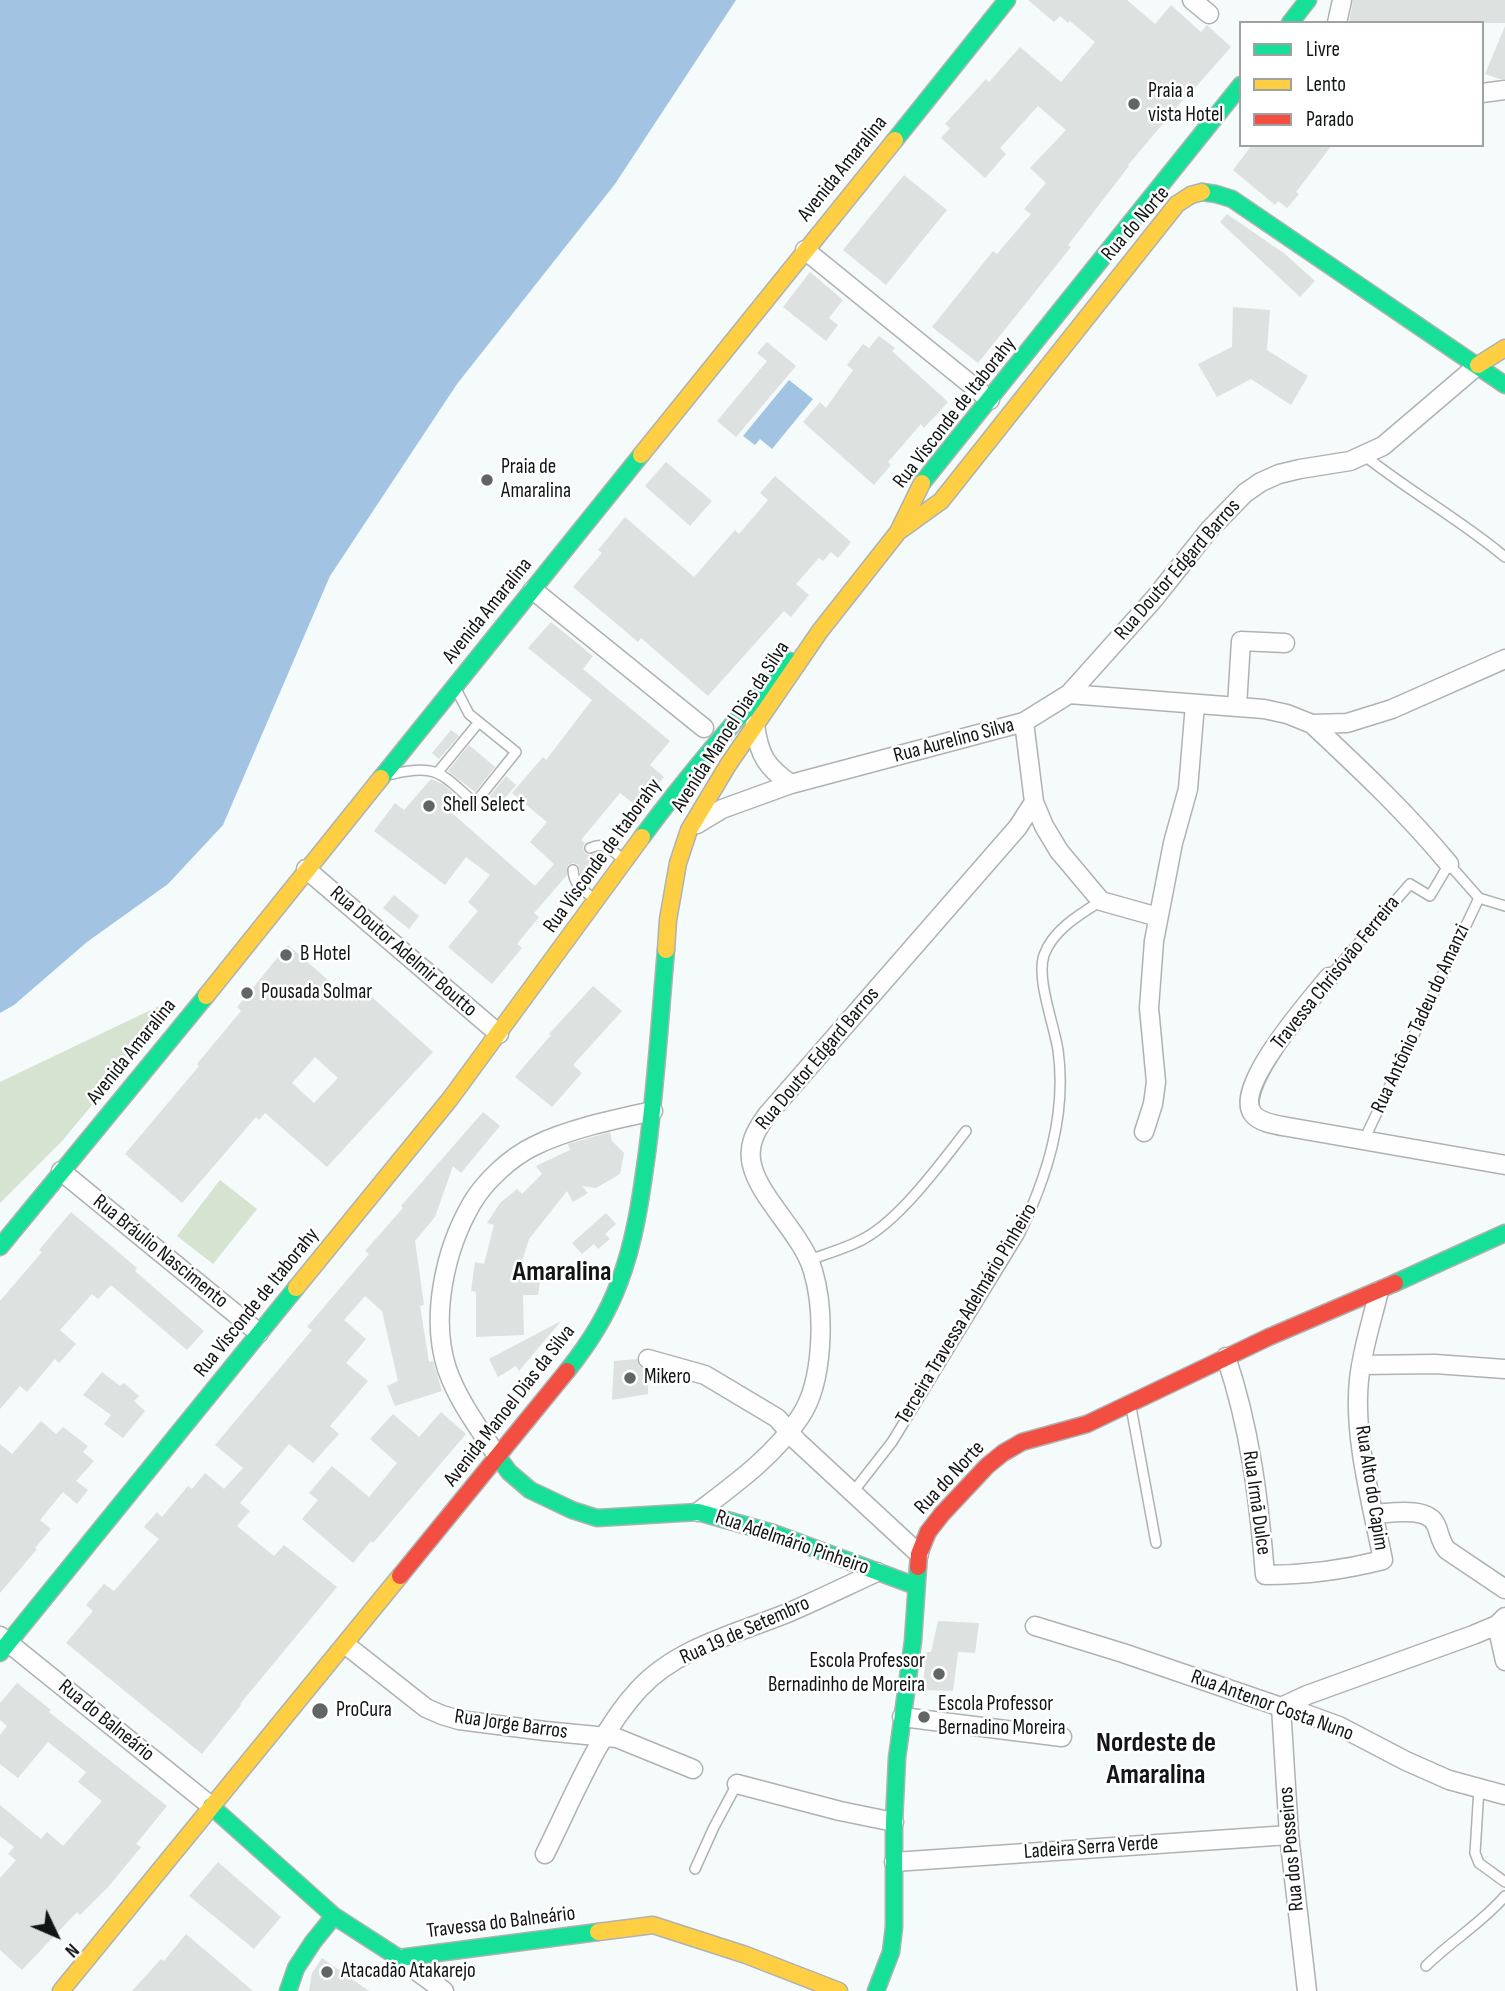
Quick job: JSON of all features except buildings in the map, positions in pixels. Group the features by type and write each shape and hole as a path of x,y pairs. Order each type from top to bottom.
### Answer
{"street":[{"name":"Avenida Amaralina","path":"0,1247 184,1023 1007,0"},
{"path":"1192,0 1209,14"},
{"path":"1292,21 1308,0"},
{"path":"1337,21 1342,0"},
{"name":"Rua Visconde de Itaborahy","path":"3,1644 441,1110 644,832 717,739 820,631 898,532 921,485 1239,88"},
{"path":"1484,93 1505,90"},
{"name":"Rua do Norte","path":"898,532 941,501 1177,204 1189,195 1203,191 1232,198 1505,385"},
{"path":"805,250 990,400"},
{"path":"1478,365 1505,348"},
{"name":"Rua Doutor Edgard Barros","path":"1069,694 1154,599 1209,530 1245,493 1279,474 1365,456 1383,446 1478,365"},
{"path":"533,590 704,728"},
{"name":"Avenida Manoel Dias da Silva","path":"61,1991 498,1457 579,1356 599,1325 618,1286 640,1208 653,1111 668,920 678,863 689,830 755,725 820,631"},
{"path":"1237,706 1241,641 1285,643"},
{"path":"1311,724 1347,723 1367,718 1505,659"},
{"path":"1069,694 1264,709 1287,714 1311,724 1377,784 1449,864"},
{"name":"Rua Aurelino Silva","path":"689,830 722,809 791,784 1024,722 1069,694"},
{"path":"1144,1132 1153,1104 1156,1082 1149,1008 1150,976 1158,917 1173,843 1188,789 1195,704"},
{"path":"1024,722 1034,802 1059,851 1101,901 1158,917"},
{"path":"755,725 760,752 766,762 776,774 791,784"},
{"name":"Rua Doutor Edgard Barros","path":"698,1512 758,1464 789,1432 809,1401 818,1361 817,1290 809,1260 756,1177 751,1164 752,1139 758,1127 1018,827 1034,802"},
{"name":"Rua Doutor Adelmir Boutto","path":"306,869 499,1034"},
{"name":"Travessa Chrisóvâo Ferreira","path":"1329,977 1266,1058 1255,1080 1249,1106 1251,1113 1263,1121 1288,1127 1505,1165"},
{"name":"Rua Adelmário Pinheiro","path":"653,1111 556,1137 532,1147 489,1181 473,1201 459,1228 445,1279 441,1308 441,1336 447,1369 459,1396 509,1472 530,1490 572,1510 597,1518 698,1512 773,1533 916,1586"},
{"name":"Rua Bráulio Nascimento","path":"61,1171 259,1333"},
{"name":"Rua do Norte","path":"876,1991 891,1952 894,1927 897,1758 913,1641 919,1554 928,1532 942,1514 987,1466 1003,1452 1022,1442 1087,1424 1226,1357 1505,1233"},
{"name":"Rua Alto do Capim","path":"1379,1291 1359,1382 1359,1420 1363,1458 1383,1560"},
{"name":"Rua Irmã Dulce","path":"1226,1357 1241,1405 1256,1488 1265,1575 1321,1572 1383,1560"},
{"path":"648,1359 705,1375 777,1418 919,1554"},
{"path":"1362,1365 1436,1364 1505,1369"},
{"path":"1374,1514 1421,1513 1431,1517 1436,1523 1441,1544 1447,1550 1505,1589"},
{"name":"Rua 19 de Setembro","path":"545,1854 604,1735 640,1689 660,1671 683,1656 877,1572"},
{"path":"1281,1707 1307,1695 1436,1650 1501,1621 1505,1661"},
{"name":"Rua Antenor Costa Nuno","path":"1035,1626 1306,1714 1449,1780 1505,1795"},
{"name":"Rua do Balneário","path":"3,1644 211,1806"},
{"name":"Rua Jorge Barros","path":"346,1645 426,1708 442,1715 459,1720 545,1731 604,1735 693,1769"},
{"name":"Rua dos Posseiros","path":"1281,1707 1289,1835 1307,1991"},
{"path":"902,1717 1062,1737"},
{"path":"737,1784 894,1822"},
{"path":"211,1806 334,1916 444,1991"},
{"name":"Ladeira Serra Verde","path":"894,1862 1289,1835"},
{"path":"288,1991 296,1968 334,1916"},
{"name":"Travessa do Balneário","path":"399,1958 653,1925 746,1955 839,1991"}],"lane":[{"path":"1365,456 1414,493 1480,536 1505,557"},
{"path":"382,776 425,768 438,772 475,803 516,752 469,713 455,687"},
{"path":"438,772 479,722"},
{"path":"590,848 604,845 624,860"},
{"path":"1449,864 1479,898 1505,906"},
{"name":"Travessa Chrisóvâo Ferreira","path":"1329,977 1410,884 1430,896 1449,864"},
{"path":"573,870 573,880 596,901"},
{"name":"Rua Antônio Tadeu do Amanzi","path":"1363,1140 1479,898"},
{"name":"Terceira Travessa Adelmário Pinheiro","path":"852,1492 892,1442 1019,1235 1035,1201 1050,1157 1061,1090 1058,1049 1044,987 1043,956 1061,930 1101,901"},
{"path":"809,1260 851,1245 880,1228 932,1173 966,1131"},
{"path":"1130,1403 1156,1543"},
{"path":"695,1869 737,1784"},
{"path":"1479,1788 1475,1853 1479,1863 1505,1882"},
{"path":"1426,1966 1443,1949 1489,1914 1505,1896"}],"green space":[{"path":"159,1006 168,1014 62,1141 0,1203 0,1082"},
{"path":"220,1180 257,1209 213,1264 177,1236"}],"water":[{"path":"0,0 736,0 615,184 457,384 330,576 223,825 168,884 87,942 14,1005 0,1013"},
{"path":"789,380 813,399 772,449 760,439 755,445 743,436"}],"traffic: fast":[{"path":"895,140 1007,0"},
{"path":"1292,21 1308,0"},
{"path":"922,483 1239,87"},
{"path":"1202,192 1232,199 1505,385"},
{"path":"381,778 641,455"},
{"path":"642,837 713,747 790,661"},
{"path":"567,1371 590,1340 609,1307 625,1267 633,1235 650,1128 666,950"},
{"path":"0,1247 206,996"},
{"path":"1395,1283 1505,1233"},
{"path":"0,1653 296,1288"},
{"path":"498,1457 509,1472 530,1490 572,1510 597,1518 698,1512 773,1533 916,1586"},
{"path":"876,1991 891,1952 894,1927 897,1758 913,1641 918,1567"},
{"path":"211,1806 334,1916 399,1958 598,1932"},
{"path":"288,1991 296,1968 334,1916"}],"traffic: slow":[{"path":"641,455 895,140"},
{"path":"898,532 941,501 1177,204 1202,192"},
{"path":"1478,365 1505,348"},
{"path":"666,950 668,920 678,863 689,830 728,765 820,631 898,532 922,483"},
{"path":"206,996 381,778"},
{"path":"296,1288 450,1099 642,837"},
{"path":"61,1991 400,1576"},
{"path":"598,1932 653,1925 746,1955 839,1991"}],"traffic: jam":[{"path":"918,1567 919,1554 928,1532 987,1466 1003,1453 1022,1442 1087,1424 1269,1337 1395,1283"},
{"path":"400,1576 567,1371"}],"place":[{"name":"Praia a vista Hotel","path":"1134,104"},
{"name":"Praia de Amaralina","path":"487,480"},
{"name":"Shell Select","path":"429,806"},
{"name":"B Hotel","path":"286,955"},
{"name":"Pousada Solmar","path":"247,993"},
{"name":"Mikero","path":"630,1378"},
{"name":"Escola Professor Bernadinho de Moreira","path":"939,1674"},
{"name":"ProCura","path":"320,1711"},
{"name":"Escola Professor Bernadino Moreira","path":"924,1717"},
{"name":"Atacadão Atakarejo","path":"327,1972"}],"district":[{"name":"Amaralina","path":"562,1273"},
{"name":"Nordeste de Amaralina","path":"1156,1760"}]}
